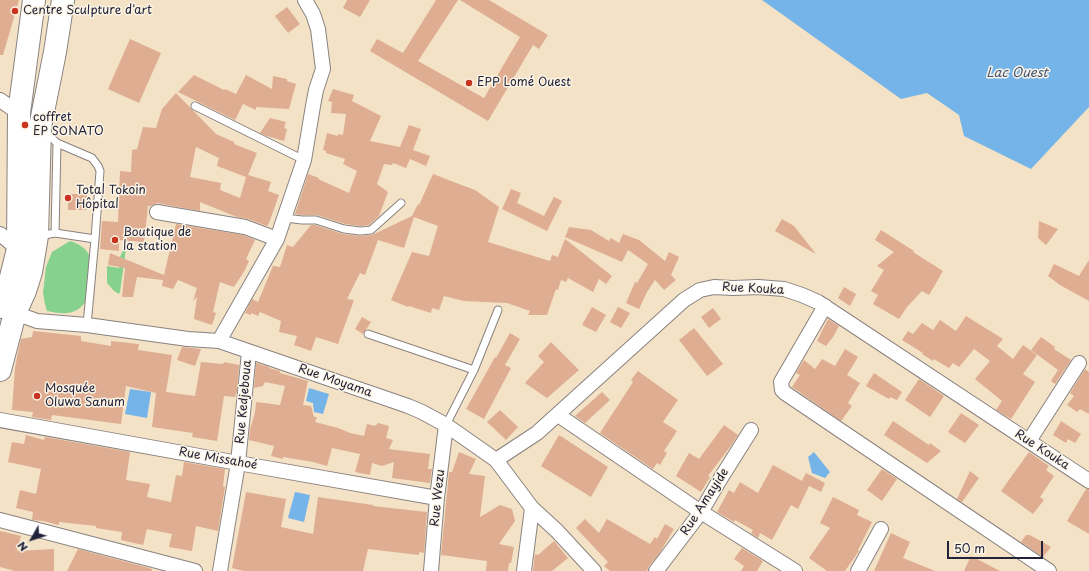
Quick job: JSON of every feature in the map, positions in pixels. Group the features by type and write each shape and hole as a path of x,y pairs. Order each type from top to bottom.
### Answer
{"highway":[{"path":"0,370 5,309 8,289 18,249 19,113 34,0"},
{"path":"5,309 25,291 46,235 40,127 55,52 63,0"}],"street":[{"path":"219,341 277,239 304,160 316,90 323,69 318,29 313,14 305,0"},
{"path":"0,100 19,113"},
{"path":"157,212 245,227 277,239"},
{"path":"0,234 18,249"},
{"name":"Rue Kouka","path":"496,460 537,433 684,300 700,290 714,287 758,287 784,289 802,295 825,306 1089,481"},
{"path":"825,306 781,382 782,390 1049,571"},
{"name":"Rue Moyama","path":"5,309 37,322 87,325 188,339 219,341 422,412 446,426 496,460 532,508 557,531 594,571"},
{"name":"Rue Kedjeboua","path":"220,571 238,463 249,352"},
{"path":"1029,441 1079,364"},
{"path":"558,415 701,512 796,571"},
{"name":"Rue Missahoé","path":"0,420 437,498"},
{"name":"Rue Wezu","path":"431,571 437,498 446,426"},
{"name":"Rue Amayide","path":"656,571 701,512 751,430"},
{"path":"524,571 532,508"},
{"path":"0,520 195,571"},
{"path":"858,571 881,529"}],"lane":[{"path":"195,106 304,160"},
{"path":"40,127 57,142 92,158 100,171 87,325"},
{"path":"57,142 46,235 95,239"},
{"path":"284,218 316,220 344,229 360,231 371,230 401,203"},
{"path":"446,426 474,370 498,310"},
{"path":"368,334 474,370"}],"green space":[{"path":"70,241 82,247 90,258 90,276 87,297 82,306 74,312 62,313 47,311 43,293 46,267 52,252"},
{"path":"127,242 119,294 107,283 107,266 119,268 120,257"}],"water":[{"name":"Lac Ouest","path":"762,0 1089,0 1089,107 1031,169 964,136 959,115 927,93 901,99"},
{"path":"309,388 329,394 323,414 314,412 313,403 306,401"},
{"path":"130,389 151,392 147,418 125,414"},
{"path":"814,452 830,472 825,478 812,473 808,457"},
{"path":"295,492 310,495 304,522 288,518"}],"building":[{"path":"0,0 19,0 3,55 0,55"},
{"path":"347,0 370,0 360,17 343,8"},
{"path":"436,0 458,0 418,61 484,98 520,37 460,0 489,0 548,35 539,49 533,45 488,121 370,51 377,39 403,53"},
{"path":"287,7 300,24 288,33 275,16"},
{"path":"130,39 161,53 139,103 108,89"},
{"path":"194,75 224,90 225,89 236,94 246,75 272,89 273,76 287,79 287,81 296,84 289,109 256,107 256,110 243,104 235,120 178,92"},
{"path":"333,89 354,95 352,101 381,116 370,141 400,147 409,125 421,129 413,150 430,156 426,166 410,159 406,168 393,163 392,165 384,164 377,184 388,192 379,216 369,225 360,226 345,224 317,215 295,214 308,174 349,193 357,171 343,164 345,159 326,153 326,151 323,150 327,133 338,136 338,134 343,135 346,114 331,113 332,102 328,101"},
{"path":"176,93 216,134 234,142 234,144 257,153 248,175 271,182 268,191 279,195 267,226 248,219 237,217 200,202 200,211 157,203 148,206 144,242 119,240 119,251 100,249 102,221 118,222 120,171 131,172 132,150 137,149 143,127 156,128 162,109","holes":["196,147 219,158 217,166 246,177 240,198 220,190 221,183 190,177"]},
{"path":"270,118 286,122 284,128 287,129 284,141 260,133"},
{"path":"433,174 475,190 499,207 488,242 550,261 552,255 558,257 565,239 612,276 606,284 599,279 593,292 568,278 566,282 561,280 558,290 556,289 547,315 528,315 530,311 507,303 464,301 444,296 439,310 432,308 431,313 409,306 408,307 391,300 412,252 429,256 438,226 414,217 404,248 378,240 365,275 360,273 347,299 354,300 338,344 316,337 311,351 294,345 297,336 279,332 281,321 260,312 258,316 251,313 251,315 245,313 252,299 258,302 273,266 280,267 287,245 293,247 311,225 343,234 360,236 372,235 412,216 418,204 419,205"},
{"path":"511,189 521,193 517,203 544,216 554,197 562,201 547,231 502,209"},
{"path":"68,194 87,194 87,210 68,210"},
{"path":"782,219 794,226 816,254 775,231"},
{"path":"1039,221 1058,229 1046,245 1038,238"},
{"path":"176,224 243,235 255,240 246,259 249,261 245,270 234,287 220,282 213,312 216,313 212,325 194,319 197,297 193,301 197,288 178,280 173,289 162,286 163,280 137,277 133,297 122,297 125,268 108,265 110,253 164,275"},
{"path":"569,227 591,230 609,241 611,238 619,243 623,234 639,240 665,261 669,252 679,257 671,275 676,280 664,290 655,280 647,292 639,309 626,303 635,282 637,283 648,264 628,250 622,262 565,237"},
{"path":"881,230 943,271 929,295 922,291 907,307 899,319 873,304 878,295 871,291 884,270 877,266 894,252 875,240"},
{"path":"1089,260 1089,301 1060,285 1048,276 1054,264 1079,276"},
{"path":"844,287 856,294 850,306 838,298"},
{"path":"592,307 606,315 596,332 582,325"},
{"path":"618,307 630,313 621,328 610,322"},
{"path":"713,308 721,319 709,328 701,317"},
{"path":"966,316 1003,339 997,346 1013,359 1023,345 1037,355 1023,374 1035,382 1011,419 996,410 1002,401 975,379 990,361 974,349 959,367 953,363 949,368 934,359 933,361 902,340 908,331 913,334 922,323 933,330 940,320 956,331"},
{"path":"362,317 371,322 363,334 355,329"},
{"path":"828,319 839,326 826,346 817,341"},
{"path":"694,328 723,364 707,376 679,340"},
{"path":"33,331 81,336 81,341 111,346 111,341 139,344 138,350 172,355 166,392 195,396 201,362 223,364 224,362 239,365 237,391 235,397 224,396 217,441 192,437 193,433 152,427 156,393 126,386 121,424 52,415 51,420 32,417 33,412 12,410 15,368 21,339 32,337"},
{"path":"510,333 520,339 505,365 511,368 484,419 466,409"},
{"path":"1041,337 1055,347 1054,349 1071,360 1055,384 1051,381 1058,370 1031,350"},
{"path":"551,342 579,370 547,398 525,383 544,362 538,356"},
{"path":"182,347 201,349 195,366 177,360"},
{"path":"845,349 858,357 847,375 860,383 848,403 852,406 841,421 792,387 800,375 796,373 804,360 815,369 822,359 835,366"},
{"path":"256,363 280,371 280,373 308,381 303,405 311,406 314,417 317,417 315,422 364,436 367,424 375,426 378,423 389,426 386,438 393,440 389,449 430,454 428,469 432,469 430,483 392,478 394,462 382,466 372,463 370,475 355,472 360,454 332,448 327,466 313,462 283,457 283,459 271,456 274,446 249,440 250,429 255,413 256,402 280,405 285,386 265,382 263,386 254,388"},
{"path":"1085,369 1089,372 1089,414 1080,409 1077,412 1067,405 1074,396 1070,393"},
{"path":"638,371 678,400 663,422 677,431 664,451 667,453 660,465 657,463 653,469 600,433 633,382 631,380"},
{"path":"874,373 902,392 897,400 890,397 889,399 866,386"},
{"path":"919,379 944,396 930,417 905,400"},
{"path":"602,392 610,400 585,423 575,416"},
{"path":"500,410 518,427 506,440 487,422"},
{"path":"961,413 979,425 965,443 948,432"},
{"path":"893,421 929,445 930,443 941,451 927,463 884,435"},
{"path":"1061,421 1081,434 1075,443 1068,439 1066,443 1053,435"},
{"path":"724,425 738,435 708,476 710,477 701,492 676,476 689,453 699,459"},
{"path":"26,435 44,440 45,437 130,452 126,480 150,484 147,497 171,502 176,475 182,476 184,462 225,469 223,486 225,487 218,531 196,526 192,551 169,547 172,534 147,529 143,545 121,540 122,532 96,528 96,526 59,522 59,525 32,520 33,512 16,508 20,490 36,494 41,469 8,462 12,442 24,444"},
{"path":"559,435 608,467 591,497 541,466"},
{"path":"459,452 476,459 469,474 485,476 480,517 500,505 512,509 515,521 499,544 514,547 508,571 486,571 487,561 441,555 449,472 452,472"},
{"path":"1029,452 1049,466 1046,470 1054,476 1040,497 1044,500 1033,514 1001,491"},
{"path":"773,465 802,481 806,473 825,483 821,492 809,486 798,509 791,505 772,540 760,533 758,538 751,533 753,530 735,520 734,522 717,512 729,490 734,493 740,482 758,493"},
{"path":"882,469 897,479 882,501 867,490"},
{"path":"970,471 979,478 962,502 957,499"},
{"path":"1086,489 1089,489 1089,534 1067,521"},
{"path":"246,492 286,499 281,527 313,534 318,497 373,506 427,512 424,553 419,552 419,555 368,549 363,571 244,571 232,568"},
{"path":"833,497 859,510 857,515 872,522 858,550 859,551 845,571 827,571 809,558 830,528 820,523"},
{"path":"585,519 599,533 607,519 650,544 655,537 657,539 665,524 674,529 647,571 610,571 604,566 608,562 576,528"},
{"path":"0,531 21,536 17,551 54,549 54,571 15,571 0,567"},
{"path":"891,533 910,542 903,558 935,571 874,571"},
{"path":"1026,535 1030,535 1051,547 1043,557 1021,542"},
{"path":"554,541 568,558 552,571 533,571 535,554 538,555"},
{"path":"742,548 763,561 757,571 741,571 744,566 734,559"},
{"path":"78,549 149,568 152,569 152,571 67,571"},
{"path":"971,556 1000,571 964,571"}],"place":[{"name":"Centre Sculpture d'art","path":"15,11"},
{"name":"EPP Lomé Ouest","path":"469,83"},
{"name":"coffret EP SONATO","path":"25,125"},
{"name":"Total Tokoin Hôpital","path":"68,198"},
{"name":"Boutique de la station","path":"115,240"},
{"name":"Mosquée Oluwa Sanum","path":"37,396"}]}
